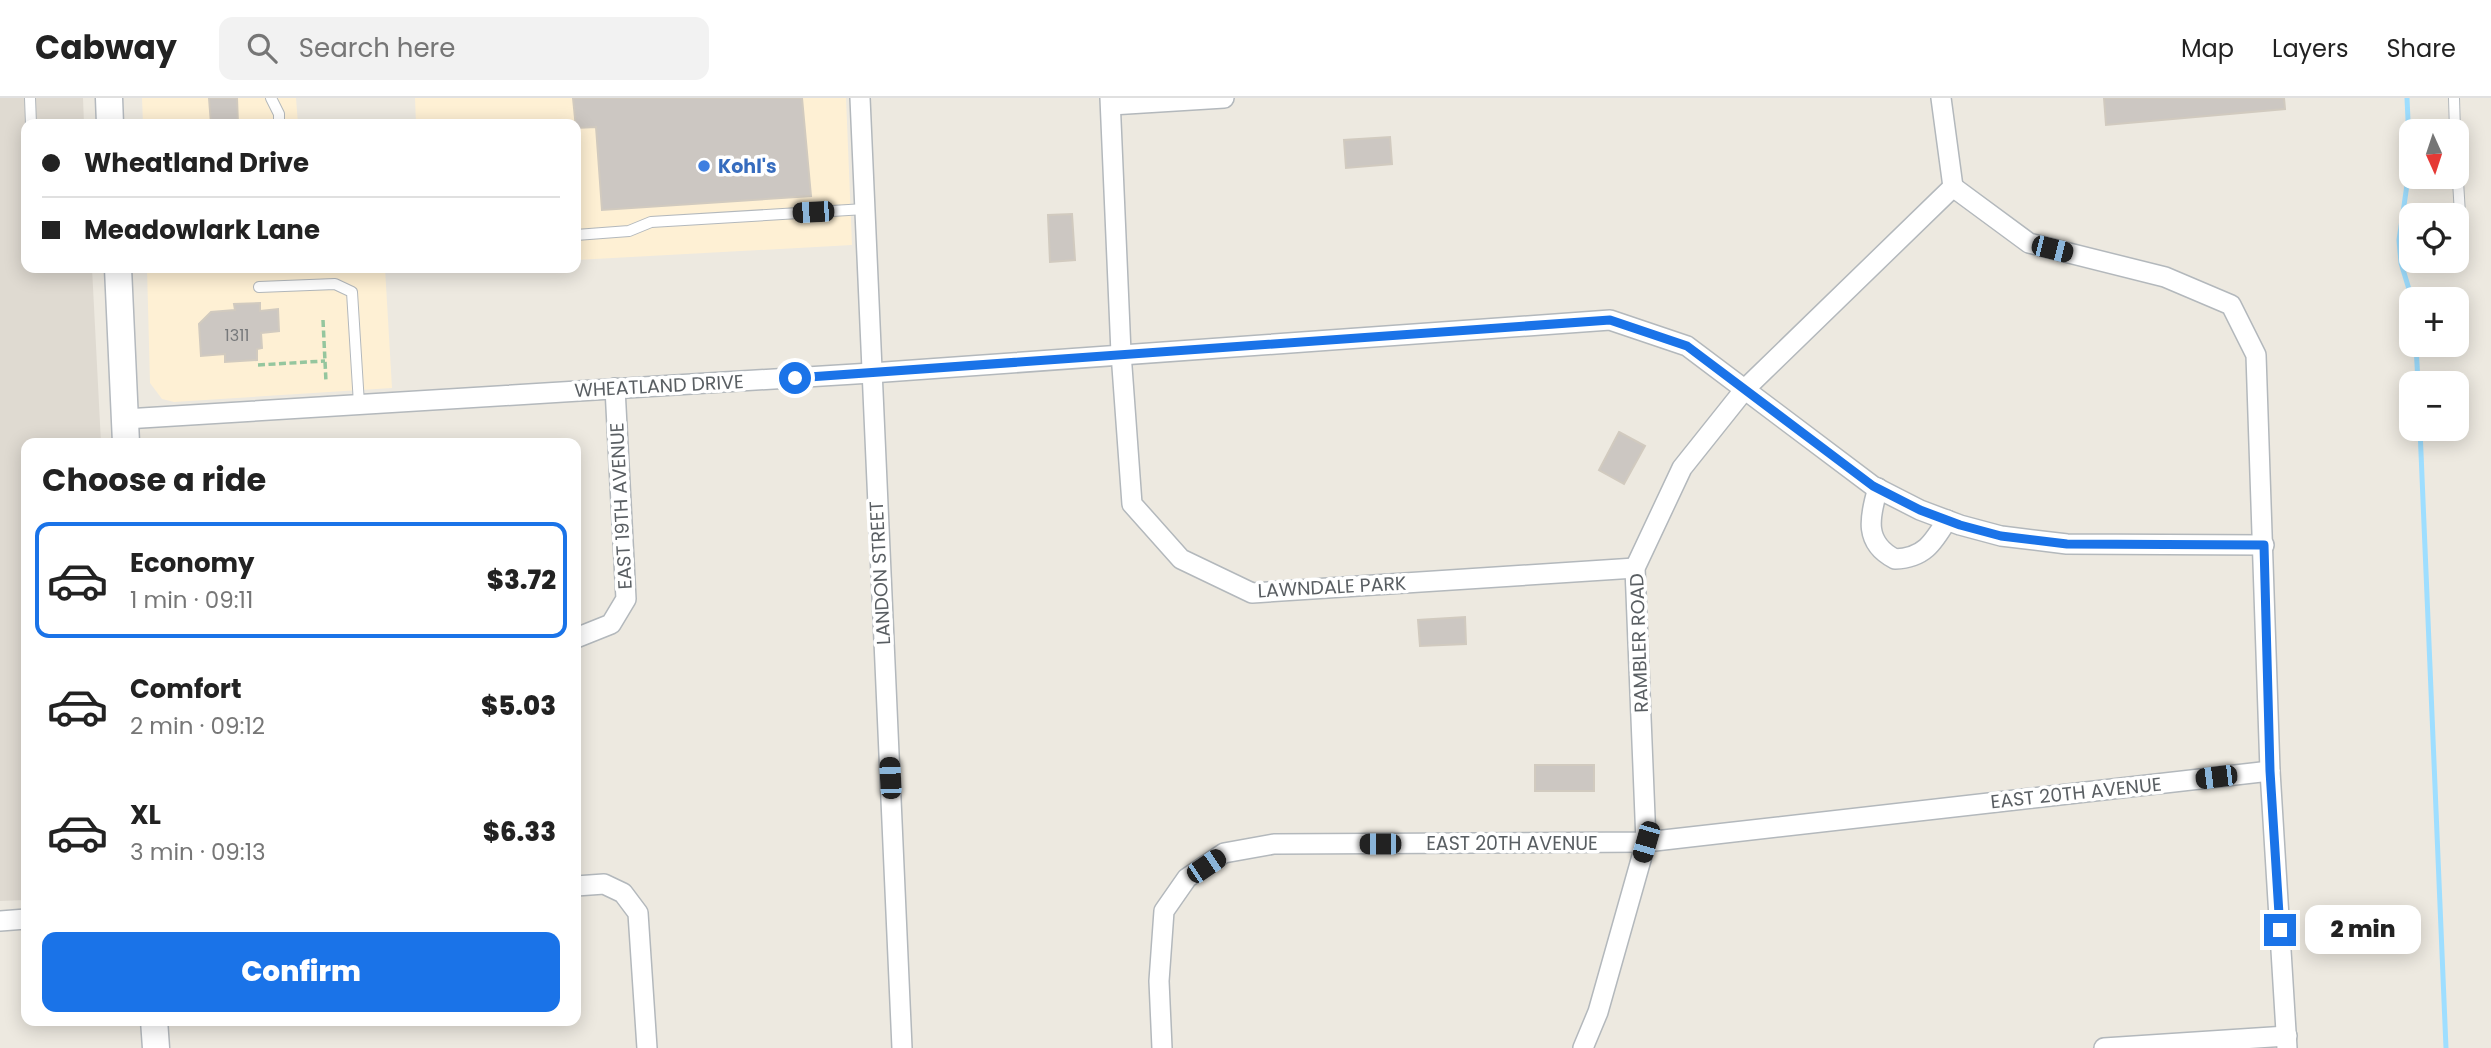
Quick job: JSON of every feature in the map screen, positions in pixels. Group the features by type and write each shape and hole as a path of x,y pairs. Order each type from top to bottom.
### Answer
{"street":[{"path":"109,98 110,119"},
{"name":"LANDON STREET","path":"860,98 902,1048"},
{"path":"1110,102 1224,98"},
{"path":"1941,98 1953,187 2029,243 2165,277 2231,305 2256,355 2270,771 2287,1042 2104,1048"},
{"name":"LAWNDALE PARK","path":"1110,102 1121,353 1132,504 1181,559 1252,593 1635,568"},
{"name":"RAMBLER ROAD","path":"1583,1048 1598,1013 1646,842 1635,568 1682,468 1745,389 1953,187"},
{"path":"118,273 126,431"},
{"name":"WHEATLAND DRIVE","path":"126,431 359,404 872,373 1121,353 1610,320 1687,346 1878,488 1947,520 2001,536 2067,544 2264,545"},
{"name":"EAST 19TH AVENUE","path":"581,636 611,624 626,598 615,388"},
{"path":"1878,488 1870,532 1877,545 1895,559 1913,558 1924,552 1947,520"},
{"name":"EAST 20TH AVENUE","path":"1162,1048 1159,981 1164,911 1187,878 1224,853 1274,844 1646,842 2270,771"},
{"path":"581,886 604,884 623,893 638,913 647,1048"},
{"path":"0,921 21,919"},
{"path":"154,1026 156,1048"}],"lane":[{"path":"30,98 31,119"},
{"path":"271,98 279,119"},
{"path":"2454,98 2455,119"},
{"path":"581,235 629,231 651,222 865,209"},
{"path":"259,287 335,284 345,286 352,292 359,404"}],"path":[{"path":"323,320 326,382"},
{"path":"258,365 325,361"}],"shaded area":[{"path":"0,98 83,98 84,119 21,119 21,273 92,273 101,438 21,438 21,900 0,901"},
{"path":"142,98 296,98 298,119 143,119"},
{"path":"415,98 846,98 852,245 581,260 581,119 416,119"},
{"path":"147,273 385,273 392,388 174,402 162,399 150,383"}],"building":[{"path":"209,98 237,98 238,119 211,119"},
{"name":"Kohl's","path":"573,98 802,98 811,196 602,210 596,127 581,128 581,119 575,119"},
{"path":"2104,98 2284,98 2285,109 2106,125"},
{"path":"1390,137 1392,164 1346,168 1344,140"},
{"path":"1072,214 1075,260 1050,262 1048,215"},
{"path":"260,303 260,311 278,309 279,331 261,333 262,348 257,349 257,360 225,362 225,354 201,356 199,324 211,312 235,310 234,304"},
{"path":"1619,432 1645,446 1624,484 1599,470"},
{"path":"1465,617 1466,644 1420,646 1418,620"},
{"path":"1535,765 1594,765 1594,791 1535,791"}],"waterway":[{"path":"2407,98 2410,164 2399,240 2401,263 2408,287"},
{"path":"2417,357 2417,371"},
{"path":"2421,441 2446,1048"}],"place":[{"name":"Kohl's","path":"704,166"}],"route":[{"path":"795,378 1610,320 1687,346 1873,486 1920,510 1960,525 2001,536 2067,544 2264,545 2270,771 2280,930"}]}
